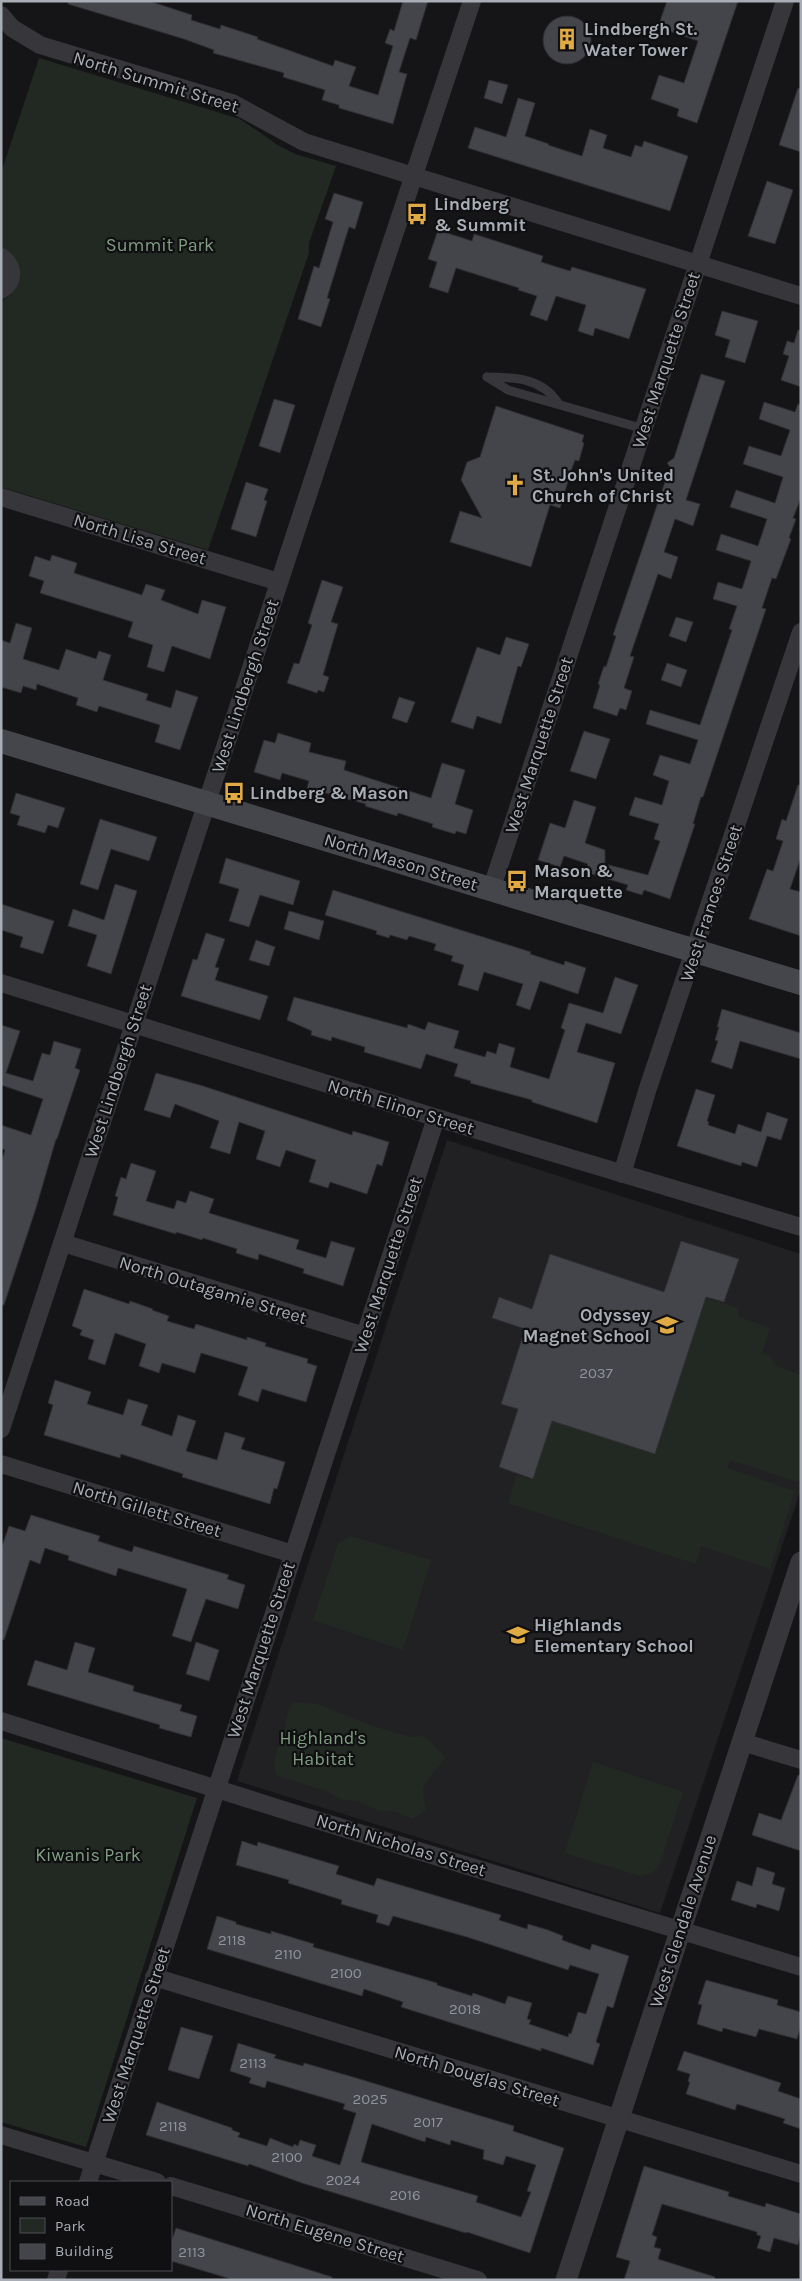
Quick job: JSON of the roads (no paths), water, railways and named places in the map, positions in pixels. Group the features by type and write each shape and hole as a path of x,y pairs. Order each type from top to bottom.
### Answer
{"main road":[{"name":"North Mason Street","path":"1,741 801,983"}],"street":[{"name":"West Lindbergh Street","path":"1,1429 133,1024 472,1"},
{"name":"West Marquette Street","path":"491,890 785,1"},
{"name":"North Summit Street","path":"1,15 12,28 40,45 232,103 304,142 801,296"},
{"path":"1,257 7,262 12,272 8,284 1,290"},
{"name":"North Lisa Street","path":"1,497 279,582"},
{"name":"West Frances Street","path":"622,1174 648,1088 801,632"},
{"name":"North Elinor Street","path":"1,983 436,1118 801,1227"},
{"name":"West Marquette Street","path":"88,2181 436,1118"},
{"name":"North Outagamie Street","path":"62,1243 364,1336"},
{"name":"North Gillett Street","path":"1,1464 293,1554"},
{"name":"West Glendale Avenue","path":"566,2280 801,1562"},
{"name":"North Nicholas Street","path":"1,1721 801,1967"},
{"path":"742,1742 801,1760"},
{"name":"North Douglas Street","path":"154,1977 801,2174"},
{"path":"1,2135 155,2181"},
{"name":"North Eugene Street","path":"172,2186 478,2280"}],"lane":[{"path":"558,403 550,391 537,384 511,377 487,377 508,390 644,429"}],"place":[{"name":"Lindbergh St. Water Tower","path":"567,39"},
{"name":"Lindberg & Summit","path":"417,214"},
{"name":"St. John's United Church of Christ","path":"515,485"},
{"name":"Lindberg & Mason","path":"234,793"},
{"name":"Mason & Marquette","path":"517,881"},
{"name":"Odyssey Magnet School","path":"667,1325"},
{"name":"Highlands Elementary School","path":"518,1635"}],"park label":[{"name":"Summit Park","path":"160,245"},
{"name":"Highland's Habitat","path":"323,1748"},
{"name":"Kiwanis Park","path":"88,1855"}]}
